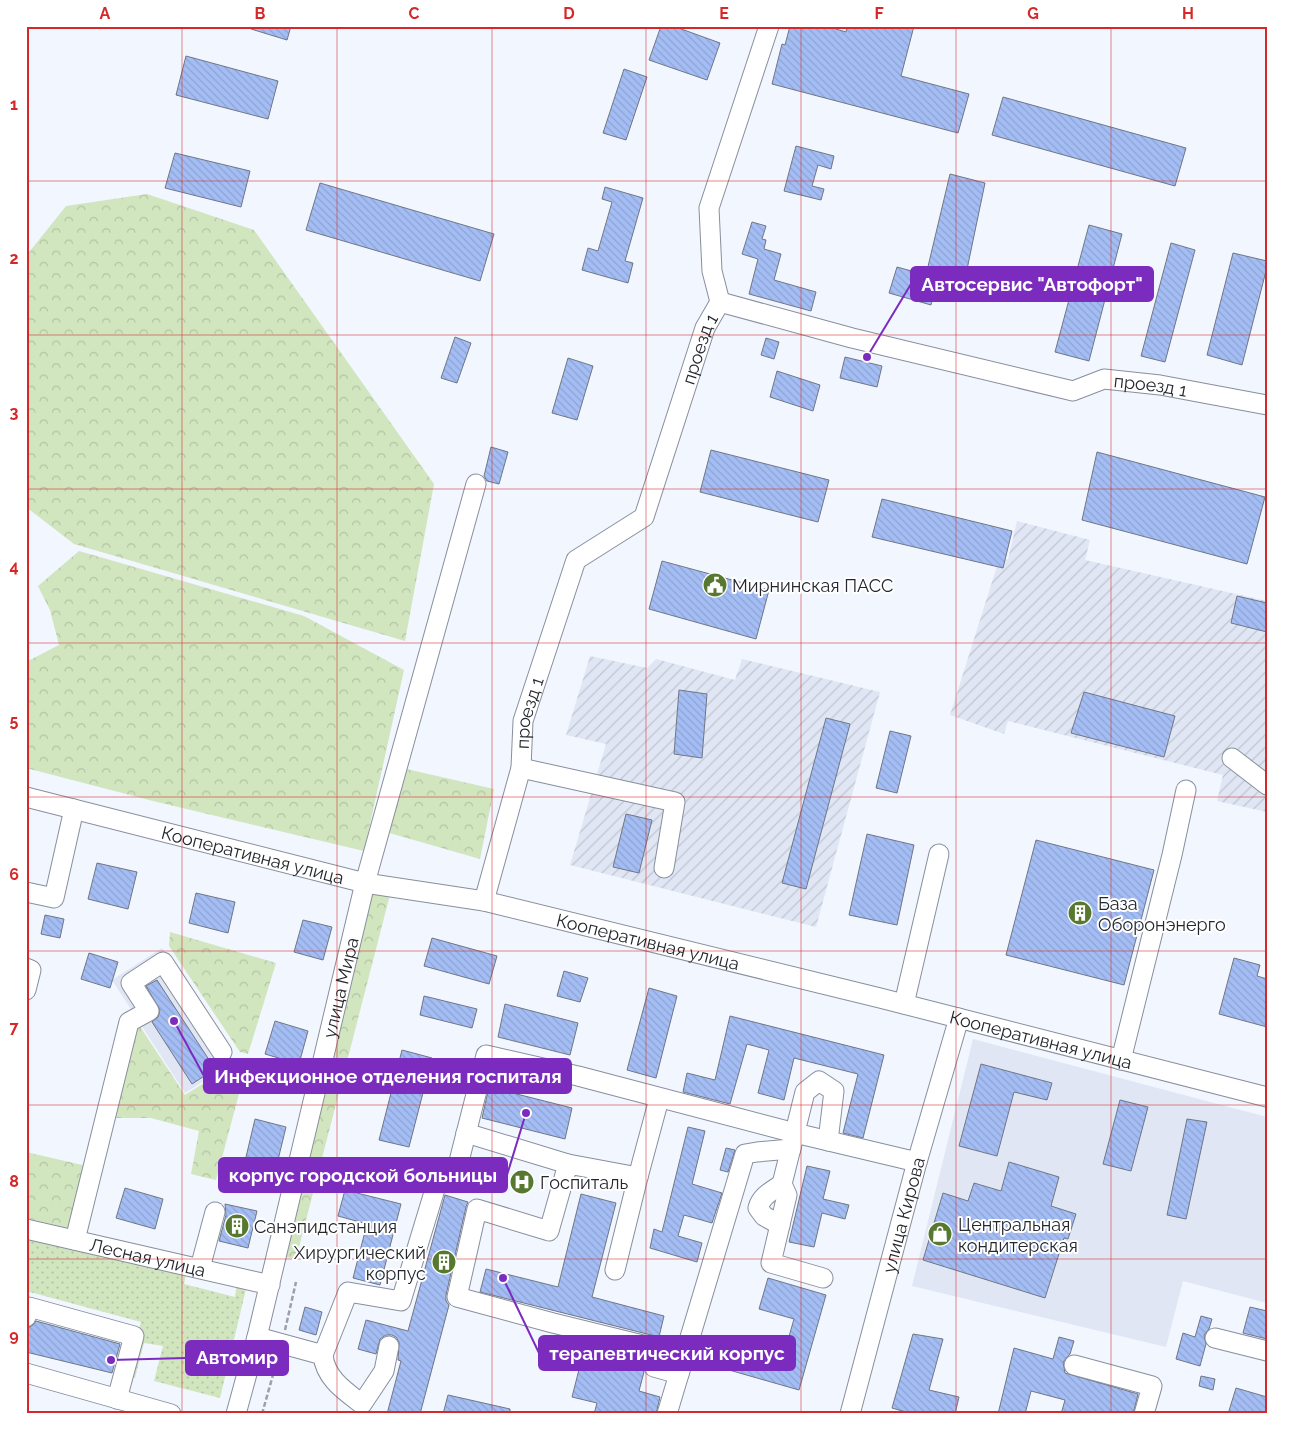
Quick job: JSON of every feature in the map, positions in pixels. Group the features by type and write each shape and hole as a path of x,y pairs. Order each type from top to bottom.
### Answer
{"street":[{"path":"720,302 712,271 709,208 769,26"},
{"name":"проезд 1","path":"484,901 521,768 524,721 576,560 644,517 705,328 720,302 852,338 1073,391 1104,379 1160,385 1267,405"},
{"name":"улица Мира","path":"236,1414 270,1285 365,883 476,484"},
{"path":"1232,758 1267,785"},
{"path":"521,768 675,802 664,868"},
{"path":"1121,1060 1172,855 1186,790"},
{"name":"Кооперативная улица","path":"26,797 365,883 484,901 904,1004 1267,1098"},
{"path":"26,892 54,898 74,809"},
{"path":"904,1004 939,854"},
{"path":"75,1240 129,1022 149,1011 131,983 163,962 222,1052"},
{"path":"26,968 31,970 26,990"},
{"name":"улица Кирова","path":"850,1414 917,1162 959,1018"},
{"path":"389,1346 384,1371 362,1404 338,1385 324,1365 323,1355 348,1292 401,1301 439,1176 457,1169 486,1055 578,1076 793,1141"},
{"path":"823,1278 771,1263 787,1195 782,1184 805,1092 819,1081 834,1091 828,1141"},
{"path":"615,1270 659,1099"},
{"path":"466,1133 568,1164 638,1177"},
{"path":"667,1414 745,1154 793,1141 828,1141 917,1162"},
{"path":"568,1164 549,1231 478,1209 457,1297 659,1349 654,1367 679,1374"},
{"path":"200,1268 215,1212"},
{"name":"Лесная улица","path":"26,1229 270,1285"},
{"path":"26,1317 29,1307 134,1336 117,1399"},
{"path":"257,1337 323,1355"},
{"path":"1214,1338 1267,1352"},
{"path":"1074,1364 1152,1386 1144,1414"},
{"path":"26,1373 165,1413"}],"shaded area":[{"path":"1017,521 1090,540 1085,560 1267,601 1267,812 1217,801 1223,775 1008,721 1004,734 950,715 997,566 1001,560 1008,559"},
{"path":"590,656 647,668 656,659 735,680 742,659 880,692 816,927 570,865 606,744 566,735"},
{"path":"162,948 235,1062 185,1093 112,980"},
{"path":"973,1039 1267,1117 1267,1303 1183,1281 1166,1347 912,1286"}],"green space":[{"path":"147,194 254,230 434,484 405,641 74,544 26,507 26,256 66,206"},
{"path":"79,551 304,616 404,670 364,851 153,801 26,768 26,662 59,645 50,610 38,586"},
{"path":"402,768 494,789 480,859 386,832"},
{"path":"375,882 392,887 296,1259 281,1256"},
{"path":"170,932 276,963 248,1054 240,1052 169,946"},
{"path":"134,1027 141,1028 185,1095 240,1060 247,1064 216,1180 191,1174 199,1131 151,1118 112,1118"},
{"path":"26,1152 91,1167 76,1230 26,1218"},
{"path":"26,1232 187,1269 184,1284 235,1297 237,1283 246,1289 220,1398 154,1381 163,1346 144,1343 135,1378 127,1376 141,1322 26,1291"}],"building":[{"path":"251,26 291,26 287,40 251,29"},
{"path":"661,26 673,26 720,43 707,80 649,60"},
{"path":"790,26 826,26 846,32 847,26 914,26 901,76 969,94 958,133 772,84 782,44 785,45"},
{"path":"186,56 278,81 268,119 176,95"},
{"path":"624,69 647,77 626,140 603,133"},
{"path":"1003,97 1186,148 1175,186 992,135"},
{"path":"796,146 834,156 831,169 818,165 812,186 824,189 821,200 784,191"},
{"path":"175,153 250,171 241,207 165,188"},
{"path":"950,174 985,183 965,279 939,271 931,305 889,293 897,267 926,275"},
{"path":"320,183 494,234 480,281 306,230"},
{"path":"605,187 643,198 625,261 633,263 628,283 582,270 588,248 598,251 612,202 602,199"},
{"path":"752,222 766,226 762,239 766,240 764,249 781,254 774,280 816,292 811,311 749,294 758,259 742,254"},
{"path":"1089,225 1122,234 1089,361 1055,352"},
{"path":"1171,243 1195,250 1165,362 1141,356"},
{"path":"1233,253 1267,261 1242,365 1207,355"},
{"path":"455,337 471,343 457,383 441,378"},
{"path":"766,338 779,342 774,359 761,355"},
{"path":"845,357 882,366 877,387 840,378"},
{"path":"568,358 593,366 577,420 552,413"},
{"path":"777,371 820,385 813,411 770,397"},
{"path":"491,447 508,452 499,484 487,481 484,476"},
{"path":"711,450 829,480 818,522 700,492"},
{"path":"1097,452 1265,497 1247,564 1082,520"},
{"path":"882,499 1012,531 1003,568 872,537"},
{"path":"662,561 769,590 756,639 649,609"},
{"path":"1237,596 1267,603 1267,632 1231,623"},
{"path":"679,690 707,694 702,758 674,754"},
{"path":"1084,692 1175,716 1164,757 1071,733"},
{"path":"826,718 850,724 806,889 782,883"},
{"path":"890,731 911,736 897,793 876,788"},
{"path":"626,814 652,820 639,873 613,867"},
{"path":"867,834 914,845 897,925 849,915"},
{"name":"База Оборонэнерго","path":"1036,840 1154,870 1124,985 1006,955"},
{"path":"97,863 137,872 128,909 88,899"},
{"path":"196,893 235,902 228,933 189,923"},
{"path":"45,915 64,919 60,938 41,934"},
{"path":"303,920 332,927 323,960 294,952"},
{"path":"432,938 497,956 489,984 424,966"},
{"path":"89,953 118,962 110,988 81,979"},
{"path":"1234,958 1260,965 1257,976 1267,979 1267,1027 1219,1014"},
{"path":"564,971 588,978 580,1002 557,996"},
{"path":"157,980 215,1069 192,1084 152,1022 158,1017 160,1010 146,986"},
{"path":"649,988 677,996 656,1078 627,1070"},
{"path":"424,996 477,1009 472,1028 420,1015"},
{"path":"505,1004 578,1023 570,1055 498,1037"},
{"path":"730,1016 884,1055 863,1138 843,1133 858,1074 794,1058 784,1100 758,1093 769,1050 747,1044 730,1104 683,1092 687,1073 715,1080"},
{"path":"275,1021 308,1031 299,1064 265,1054"},
{"path":"402,1050 432,1058 409,1147 379,1140"},
{"path":"981,1064 1052,1083 1047,1100 1014,1092 997,1156 959,1146"},
{"path":"489,1087 572,1108 565,1139 482,1118"},
{"path":"1120,1100 1148,1107 1131,1171 1103,1164"},
{"path":"255,1119 286,1127 277,1164 246,1157"},
{"path":"1187,1119 1207,1122 1186,1219 1167,1215"},
{"path":"688,1127 705,1131 692,1184 722,1193 712,1223 684,1215 678,1236 702,1243 697,1262 650,1248 654,1229 662,1232"},
{"path":"726,1148 735,1150 728,1172 720,1170"},
{"path":"1009,1162 1059,1177 1051,1206 1076,1214 1068,1239 1064,1238 1045,1298 923,1260 943,1193 968,1201 974,1183 1001,1191"},
{"path":"807,1166 830,1171 823,1199 849,1205 845,1219 822,1213 814,1247 789,1242"},
{"path":"125,1188 163,1199 155,1229 116,1218"},
{"path":"345,1190 401,1204 380,1285 353,1278 367,1224 338,1216"},
{"path":"581,1194 616,1203 592,1297 664,1316 659,1337 480,1292 486,1269 558,1287"},
{"name":"Хирургический корпус","path":"445,1195 468,1202 446,1295 446,1301 449,1305 420,1414 387,1414 401,1361 398,1360 399,1342 396,1337 386,1335 380,1339 376,1354 358,1349 366,1320 408,1331"},
{"name":"Санэпидстанция","path":"225,1204 257,1211 248,1248 219,1241 226,1215"},
{"path":"768,1278 826,1295 799,1390 715,1366 723,1337 784,1354 794,1319 759,1309"},
{"path":"305,1307 322,1312 316,1335 299,1330"},
{"path":"1250,1307 1267,1311 1267,1339 1243,1333"},
{"path":"1201,1316 1212,1319 1209,1329 1204,1335 1206,1344 1200,1366 1176,1359 1183,1333 1195,1337"},
{"path":"36,1321 120,1344 112,1373 26,1352 28,1328"},
{"path":"913,1334 943,1339 929,1390 959,1397 955,1414 913,1414 892,1408"},
{"path":"1059,1337 1074,1341 1070,1354 1063,1362 1065,1373 1138,1394 1133,1414 1061,1414 1065,1400 1031,1391 1025,1414 998,1414 1014,1348 1053,1359"},
{"path":"584,1350 643,1366 644,1372 639,1391 660,1397 656,1414 594,1414 597,1403 572,1397"},
{"path":"1201,1376 1215,1379 1213,1390 1199,1386"},
{"path":"1236,1388 1267,1397 1267,1414 1228,1414"},
{"path":"448,1395 510,1409 510,1414 443,1414"}],"place":[{"name":"Автосервис \"Автофорт\"","path":"867,357"},
{"name":"Мирнинская ПАСС","path":"715,585"},
{"name":"База Оборонэнерго","path":"1080,913"},
{"name":"Инфекционное отделения госпиталя","path":"174,1021"},
{"name":"корпус городской больницы","path":"526,1113"},
{"name":"Госпиталь","path":"522,1182"},
{"name":"Санэпидстанция","path":"237,1226"},
{"name":"Центральная кондитерская","path":"940,1234"},
{"name":"Хирургический корпус","path":"444,1262"},
{"name":"терапевтический корпус","path":"503,1278"},
{"name":"Автомир","path":"111,1360"}]}
